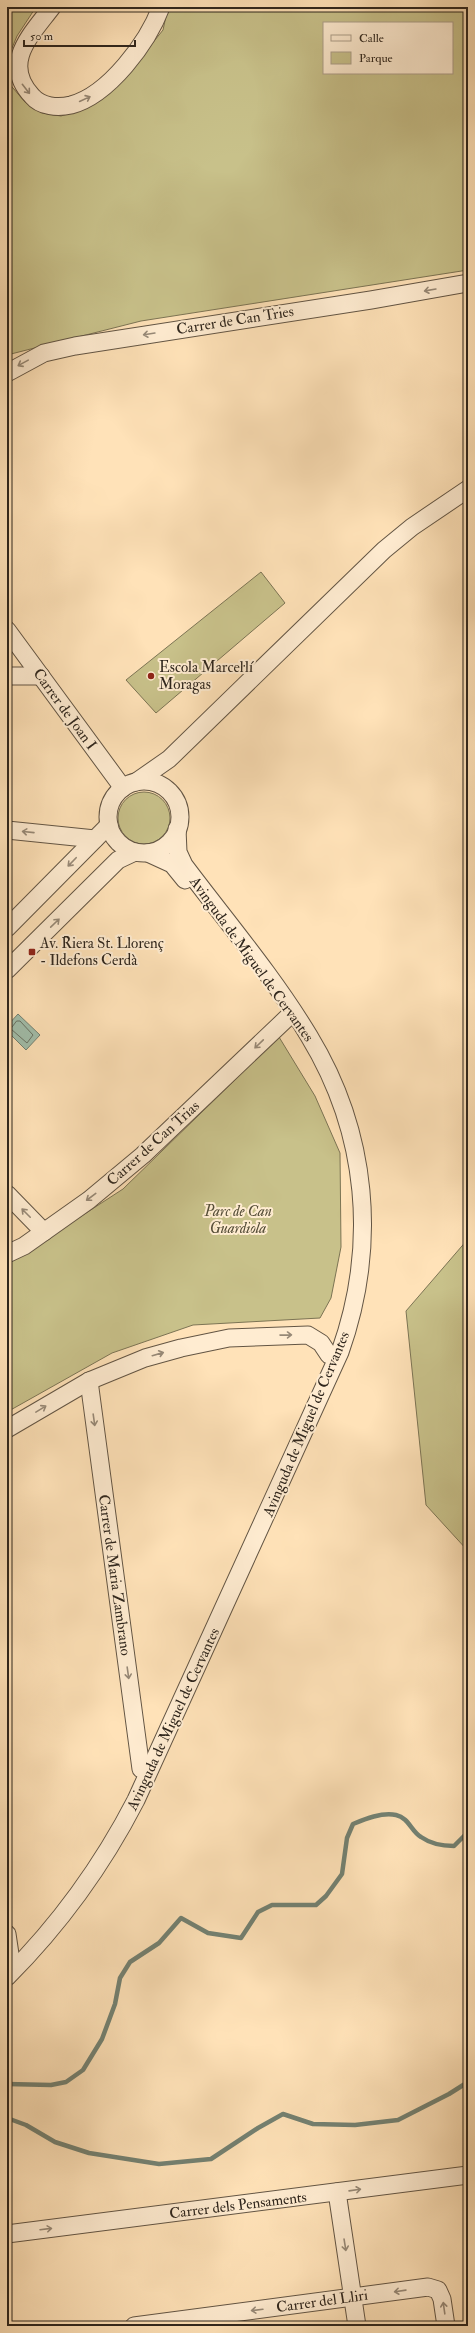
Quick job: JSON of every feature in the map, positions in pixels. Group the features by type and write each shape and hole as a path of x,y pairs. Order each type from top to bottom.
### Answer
{"street":[{"path":"52,7 23,48 17,70 20,82 34,98 47,106 70,105 92,96 112,79 144,41 161,7"},
{"name":"Carrer de Can Tries","path":"7,373 44,353 75,346 371,300 468,283"},
{"path":"141,852 117,841 109,825 110,804 130,785 168,759 357,574 412,527 468,489"},
{"name":"Carrer de Joan I","path":"7,630 41,676 130,785"},
{"path":"7,676 41,676"},
{"path":"7,970 118,860 166,845 177,829 180,816 178,806 166,789 164,774 168,759"},
{"path":"130,785 151,782 166,789"},
{"path":"7,928 109,825"},
{"name":"Avinguda de Miguel de Cervantes","path":"8,1968 45,1937 90,1879 116,1838 136,1800 340,1352 359,1281 363,1228 359,1168 351,1134 340,1100 320,1055 301,1022 184,865 178,852 177,829"},
{"path":"7,830 95,839"},
{"name":"Avinguda de Miguel de Cervantes","path":"8,1968 53,1916 94,1860 115,1824 329,1355 342,1318 352,1266 353,1200 349,1163 338,1117 304,1040 177,870 165,859 141,852"},
{"name":"Carrer de Can Trias","path":"7,1254 24,1246 44,1232 105,1187 143,1155 288,1017"},
{"path":"7,1194 44,1232"},
{"path":"7,1429 89,1381 145,1358 181,1348 229,1338 308,1335 321,1343 329,1355"},
{"name":"Carrer de Maria Zambrano","path":"89,1381 141,1769"},
{"path":"7,1934 8,1968"},
{"name":"Carrer dels Pensaments","path":"7,2234 468,2175"},
{"path":"337,2192 357,2326"},
{"name":"Carrer del Lliri","path":"134,2326 428,2287 438,2290 442,2299 446,2326"}],"green space":[{"path":"7,7 36,7 17,36 7,60"},
{"path":"168,7 468,7 468,270 141,321 7,355 7,81 25,102 42,113 61,116 87,108 118,86 163,30"},
{"path":"261,572 285,603 156,713 126,680"},
{"path":"139,792 149,792 163,799 170,813 170,823 163,837 149,844 139,844 129,840 122,833 118,823 118,813 122,803 129,796"},
{"name":"Parc de Can Guardiola","path":"279,1037 315,1096 340,1153 341,1247 331,1298 320,1318 193,1325 112,1353 7,1412 7,1259 29,1250 123,1189"},
{"path":"468,1239 468,1551 426,1505 406,1311"}],"water":[{"path":"18,1014 40,1035 26,1050 7,1031 7,1026"}],"waterway":[{"path":"7,2084 51,2085 66,2082 83,2070 102,2039 115,2004 120,1978 130,1962 159,1943 181,1918 208,1933 241,1938 258,1912 272,1905 316,1905 326,1896 342,1874 347,1838 353,1824 368,1818 385,1814 396,1815 404,1819 421,1837 441,1845 454,1846 468,1832"},
{"path":"7,2118 26,2125 55,2142 89,2153 159,2164 211,2159 258,2128 283,2114 313,2124 355,2125 398,2120 449,2094 468,2082"}],"place":[{"name":"Escola Marcel·lí Moragas","path":"151,676"},
{"name":"Av. Riera St. Llorenç - Ildefons Cerdà","path":"32,952"}]}
